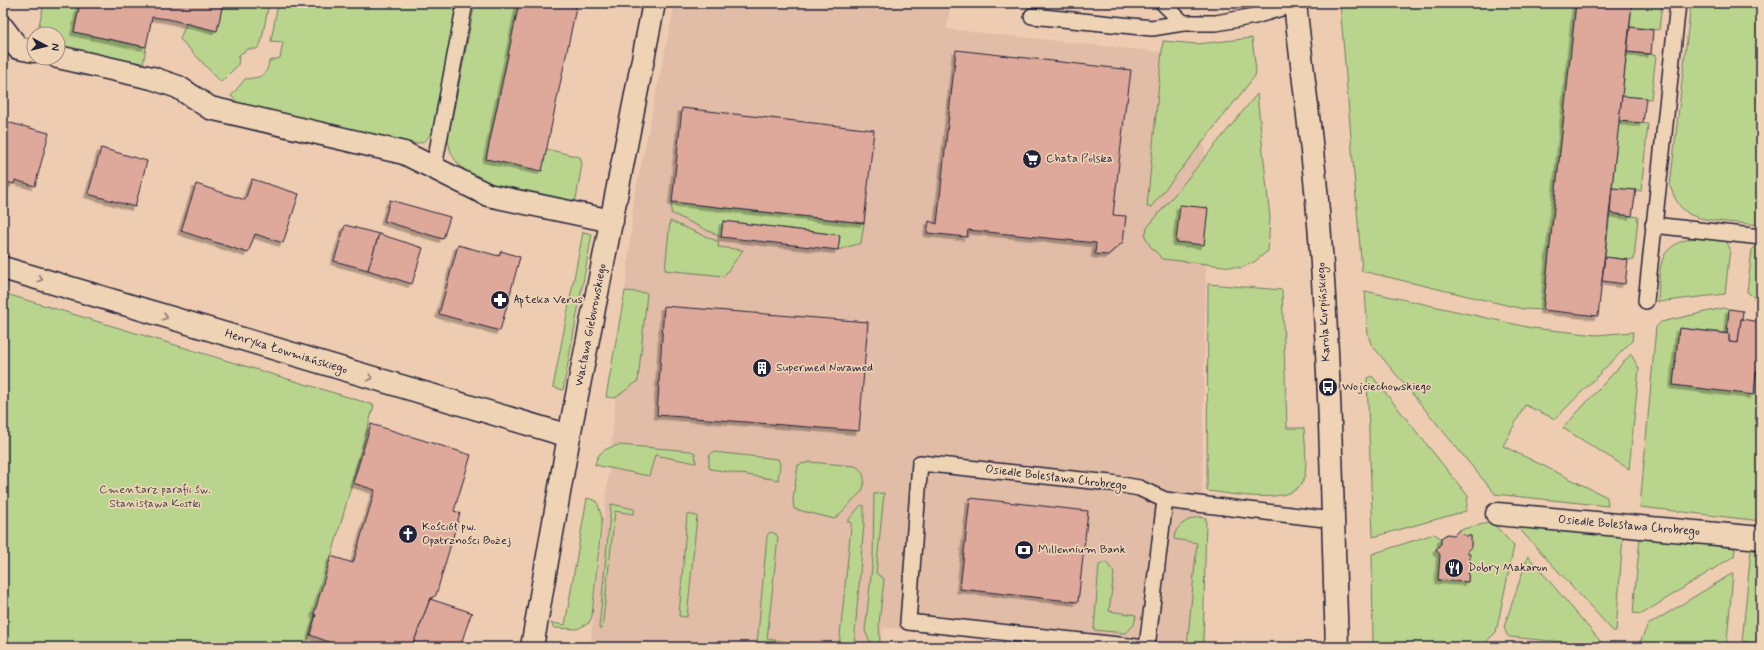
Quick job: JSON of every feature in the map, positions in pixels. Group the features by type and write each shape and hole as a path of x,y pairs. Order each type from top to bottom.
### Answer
{"street":[{"name":"Wacława Gieburowskiego","path":"532,647 568,436 612,221 654,3"},
{"name":"Karola Kurpińskiego","path":"1295,4 1317,200 1325,316 1337,647"},
{"path":"3,28 18,48 26,50"},
{"path":"66,58 152,78 178,87 210,108 404,153 488,195 612,221"},
{"name":"Henryka Łowmiańskiego","path":"3,268 568,436"},
{"name":"Osiedle Bolesława Chrobrego","path":"1497,514 1761,538"}],"lane":[{"path":"434,167 465,3"},
{"path":"1163,3 1183,23"},
{"path":"1646,301 1678,3"},
{"path":"1032,16 1152,28 1183,23 1216,23 1255,16 1295,4"},
{"path":"1653,225 1761,237"},
{"name":"Osiedle Bolesława Chrobrego","path":"1137,647 908,622 920,463 1111,484 1139,488 1165,500 1333,520"},
{"path":"1147,647 1165,500"}],"shaded area":[{"path":"675,3 950,3 947,29 1197,56 1207,182 1200,647 1066,647 883,627 880,647 590,647 609,471 634,199"}],"green space":[{"path":"44,3 80,3 74,32 146,47 143,65 66,51 66,26 39,26"},
{"path":"223,3 269,3 261,43 257,49 248,49 239,55 238,65 221,82 180,39 186,23 217,31"},
{"path":"278,3 458,3 433,130 428,138 420,143 413,143 244,108 231,96 245,79 262,76 267,71 269,61 280,58 283,42 271,41"},
{"path":"475,3 519,3 486,159 546,149 580,157 582,164 576,199 569,203 508,191 493,186 479,180 467,171 456,161 452,154 448,139"},
{"path":"1340,3 1576,3 1543,310 1523,309 1362,271"},
{"path":"1632,3 1662,3 1659,30 1630,27"},
{"path":"1691,3 1761,3 1761,225 1704,219 1689,214 1682,209 1677,202 1670,186"},
{"path":"1252,38 1256,71 1255,76 1151,207 1147,207 1163,41 1197,44"},
{"path":"1627,52 1656,55 1651,99 1622,96"},
{"path":"1257,94 1270,218 1268,251 1254,262 1241,268 1163,259 1150,246 1145,236 1147,228"},
{"path":"1619,121 1648,124 1641,191 1612,188"},
{"path":"672,202 864,223 861,243 838,250 840,235 724,221 721,237 671,213"},
{"path":"1610,213 1638,217 1634,260 1605,257"},
{"path":"670,221 719,242 718,247 743,250 724,276 665,270"},
{"path":"583,232 592,234 563,390 553,387"},
{"path":"1693,238 1726,241 1730,248 1725,294 1658,302 1660,270 1666,253 1672,247 1681,242"},
{"path":"1757,245 1761,245 1761,298 1755,298 1747,292 1752,250"},
{"path":"1208,284 1282,290 1287,428 1304,428 1306,452 1305,475 1300,486 1291,492 1278,496 1247,496 1207,491"},
{"path":"625,291 647,293 638,381 615,398 606,397"},
{"path":"1365,291 1532,328 1597,335 1633,332 1632,341 1555,419 1525,405 1503,446 1607,497 1608,506 1495,494 1371,344 1368,334"},
{"name":"Cmentarz parafii św. Stanisława Kostki","path":"3,293 374,405 306,647 3,647"},
{"path":"1723,308 1729,309 1727,333 1679,328 1673,385 1753,394 1756,371 1761,372 1761,521 1640,507 1656,327 1661,322"},
{"path":"1631,354 1639,369 1629,469 1563,428"},
{"path":"1372,376 1468,496 1466,511 1373,537 1367,378"},
{"path":"619,445 691,451 695,453 696,463 655,455 649,476 595,465 598,457 603,451"},
{"path":"713,452 778,459 780,464 778,480 711,469 709,468 709,456"},
{"path":"810,462 855,466 863,473 864,484 862,491 835,519 794,509 793,499 798,465"},
{"path":"884,493 876,573 884,579 879,624 880,644 877,647 869,640 865,631 873,558 874,494"},
{"path":"587,498 597,501 602,518 592,616 589,623 577,629 554,628 551,623 565,625"},
{"path":"611,504 635,510 633,514 615,511 602,629 599,628"},
{"path":"861,505 864,506 864,523 854,645 852,647 808,647 811,644 839,646 851,527 851,522 847,522"},
{"path":"687,514 697,516 687,617 679,616"},
{"path":"1197,517 1206,518 1203,647 1187,647 1197,543 1174,539 1176,531 1181,525 1188,520"},
{"path":"1492,522 1514,546 1496,632 1481,647 1373,647 1372,554 1434,534 1441,538 1441,544 1436,549 1440,555 1438,580 1468,582 1470,555 1467,551 1471,547 1471,536 1465,536 1459,530"},
{"path":"1514,523 1623,535 1616,631 1613,631"},
{"path":"770,532 776,534 778,538 767,639 796,643 796,647 757,645 767,536"},
{"path":"1640,537 1735,548 1734,556 1642,614 1633,613"},
{"path":"1751,550 1761,551 1761,644 1742,642"},
{"path":"1528,556 1603,646 1510,637 1507,635 1504,627"},
{"path":"1106,562 1114,573 1109,611 1136,615 1134,625 1125,633 1094,630 1099,565"},
{"path":"1733,573 1727,641 1721,647 1644,647 1640,642 1648,625"}],"building":[{"path":"80,3 223,3 217,31 168,19 152,17 146,47 74,32"},
{"path":"519,3 577,3 542,171 486,159"},
{"path":"1576,3 1632,3 1598,316 1543,310"},
{"path":"1630,27 1653,30 1651,54 1627,52"},
{"name":"Chata Polska","path":"956,50 1131,70 1113,215 1126,216 1123,242 1108,255 1095,254 1096,243 968,230 967,237 927,233 929,221 937,224"},
{"path":"1622,96 1646,98 1643,123 1619,121"},
{"path":"682,108 874,130 864,223 672,202"},
{"path":"3,121 49,133 35,186 15,180 14,184 3,181"},
{"path":"101,148 147,161 135,207 88,194"},
{"path":"252,179 299,194 283,243 255,234 248,253 181,231 196,184 245,200"},
{"path":"1612,188 1636,190 1632,216 1610,213"},
{"path":"390,200 450,217 443,239 384,221"},
{"path":"1180,205 1208,208 1204,245 1176,242"},
{"path":"723,221 840,235 838,250 721,237"},
{"path":"345,225 379,234 368,270 334,261"},
{"path":"379,234 423,248 412,284 368,270"},
{"path":"458,245 499,256 501,251 520,257 500,331 439,314"},
{"path":"1605,257 1628,260 1625,284 1602,281"},
{"name":"Supermed Novamed","path":"664,306 868,322 859,431 657,415"},
{"path":"1729,309 1743,311 1738,343 1729,342 1729,334 1727,333"},
{"path":"1741,319 1761,322 1761,372 1756,371 1754,395 1673,385 1679,328 1729,334 1729,342 1738,343"},
{"name":"Kościół pw. Opatrzności Bożej","path":"371,424 471,455 454,511 460,513 436,595 430,599 412,647 327,647 329,642 310,635 316,615 314,614 331,556 353,563 375,490 353,483"},
{"name":"Millennium Bank","path":"970,498 1088,511 1078,602 960,589"},
{"name":"Dobry Makaron","path":"1459,530 1465,536 1471,536 1471,547 1467,551 1470,555 1468,582 1438,580 1440,555 1436,549 1441,544 1441,538 1447,534 1454,535"},
{"path":"430,599 473,613 471,614 460,647 412,647"},
{"path":"1745,642 1761,644 1761,647 1745,647"}],"place":[{"name":"Chata Polska","path":"1032,159"},
{"name":"Apteka Verus","path":"500,300"},
{"name":"Supermed Novamed","path":"762,368"},
{"name":"Wojciechowskiego","path":"1328,387"},
{"name":"Kościół pw. Opatrzności Bożej","path":"408,534"},
{"name":"Millennium Bank","path":"1024,550"},
{"name":"Dobry Makaron","path":"1454,568"}]}
